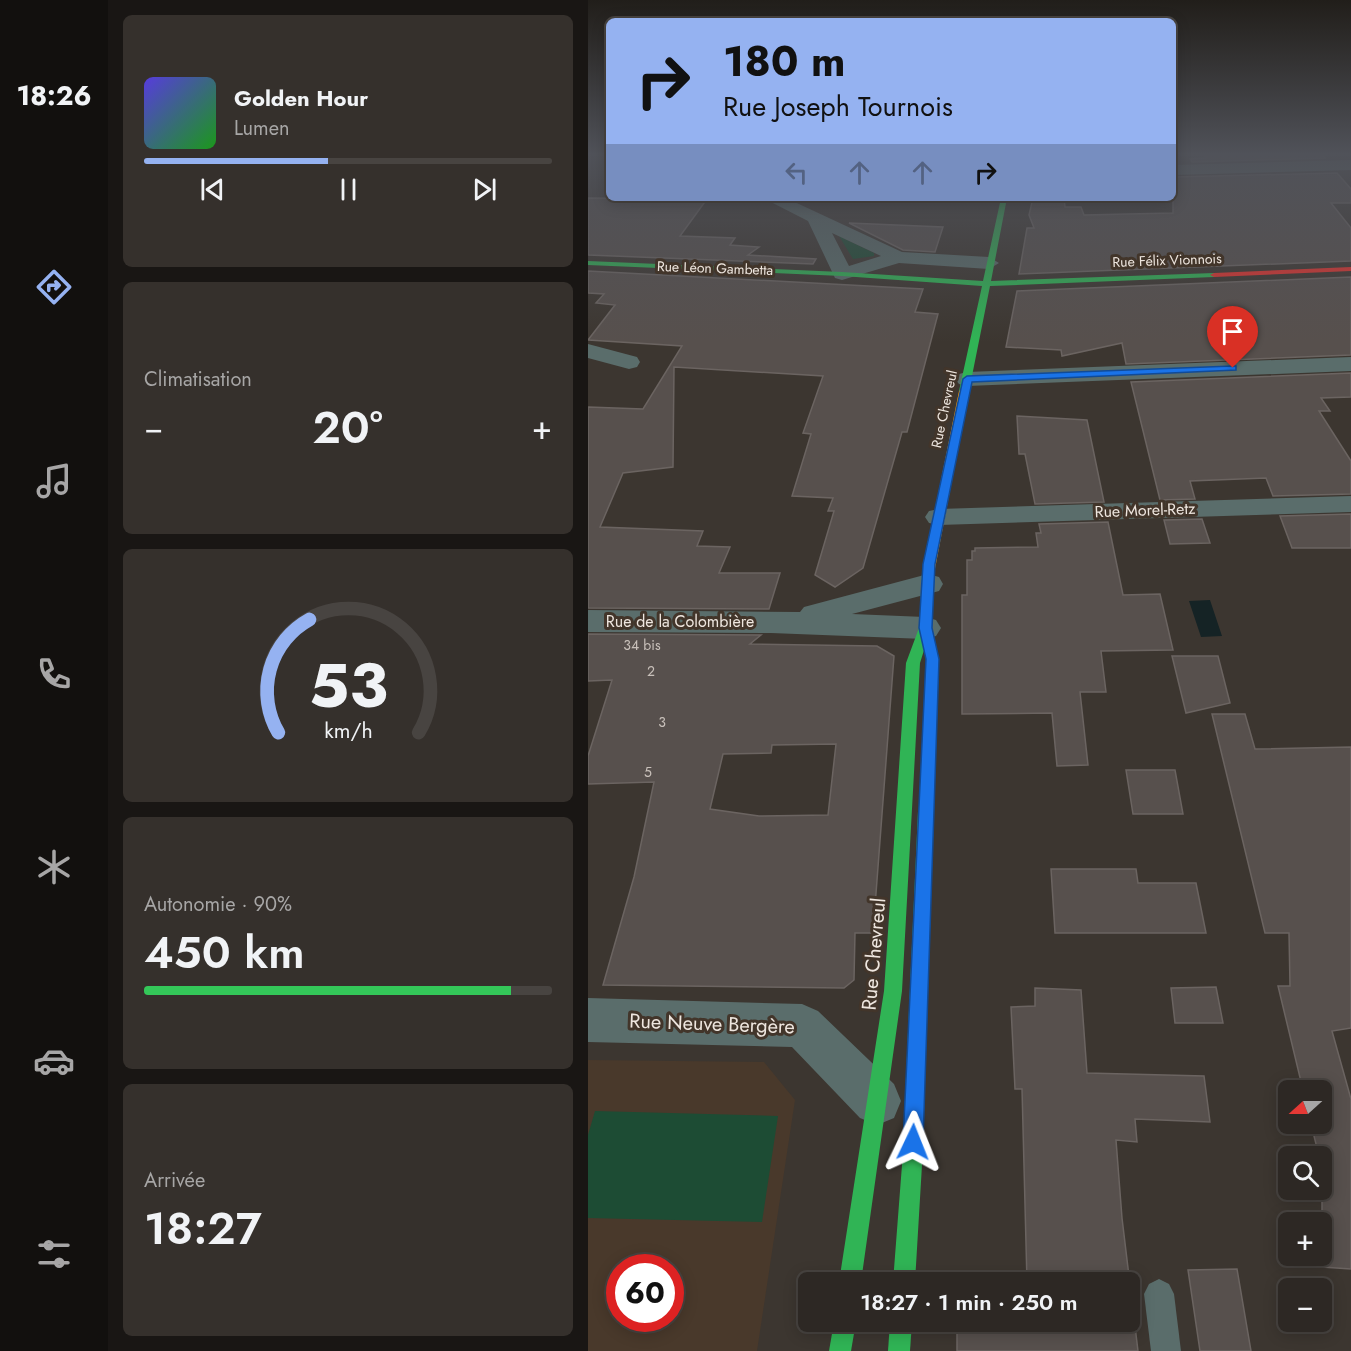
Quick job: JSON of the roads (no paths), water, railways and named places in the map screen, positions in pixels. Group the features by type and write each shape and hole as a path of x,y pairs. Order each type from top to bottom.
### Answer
{"main road":[{"name":"Rue Chevreul","path":"851,1272 893,991 913,663 925,628 928,584 939,517 1000,216"},
{"name":"Rue Léon Gambetta","path":"588,263 842,274 985,284"},
{"name":"Rue Félix Vionnois","path":"985,284 1351,269"},
{"name":"Rue Chevreul","path":"925,628 932,659"},
{"path":"905,1272 912,1165 927,800"},
{"path":"840,1351 843,1332"},
{"path":"899,1351 900,1332"}],"street":[{"path":"814,217 898,257"},
{"path":"814,217 835,254 842,274"},
{"name":"Rue Léon Gambetta","path":"842,274 898,257 989,263"},
{"path":"588,351 629,362"},
{"path":"967,379 1351,364"},
{"name":"Rue Morel-Retz","path":"939,517 1351,504"},
{"name":"Rue de la Colombière","path":"771,622 854,604 928,584"},
{"name":"Rue de la Colombière","path":"588,621 771,622 925,628"},
{"name":"Rue Neuve Bergère","path":"588,1020 802,1026 877,1101"}],"lane":[{"path":"1159,1294 1166,1351"}]}
